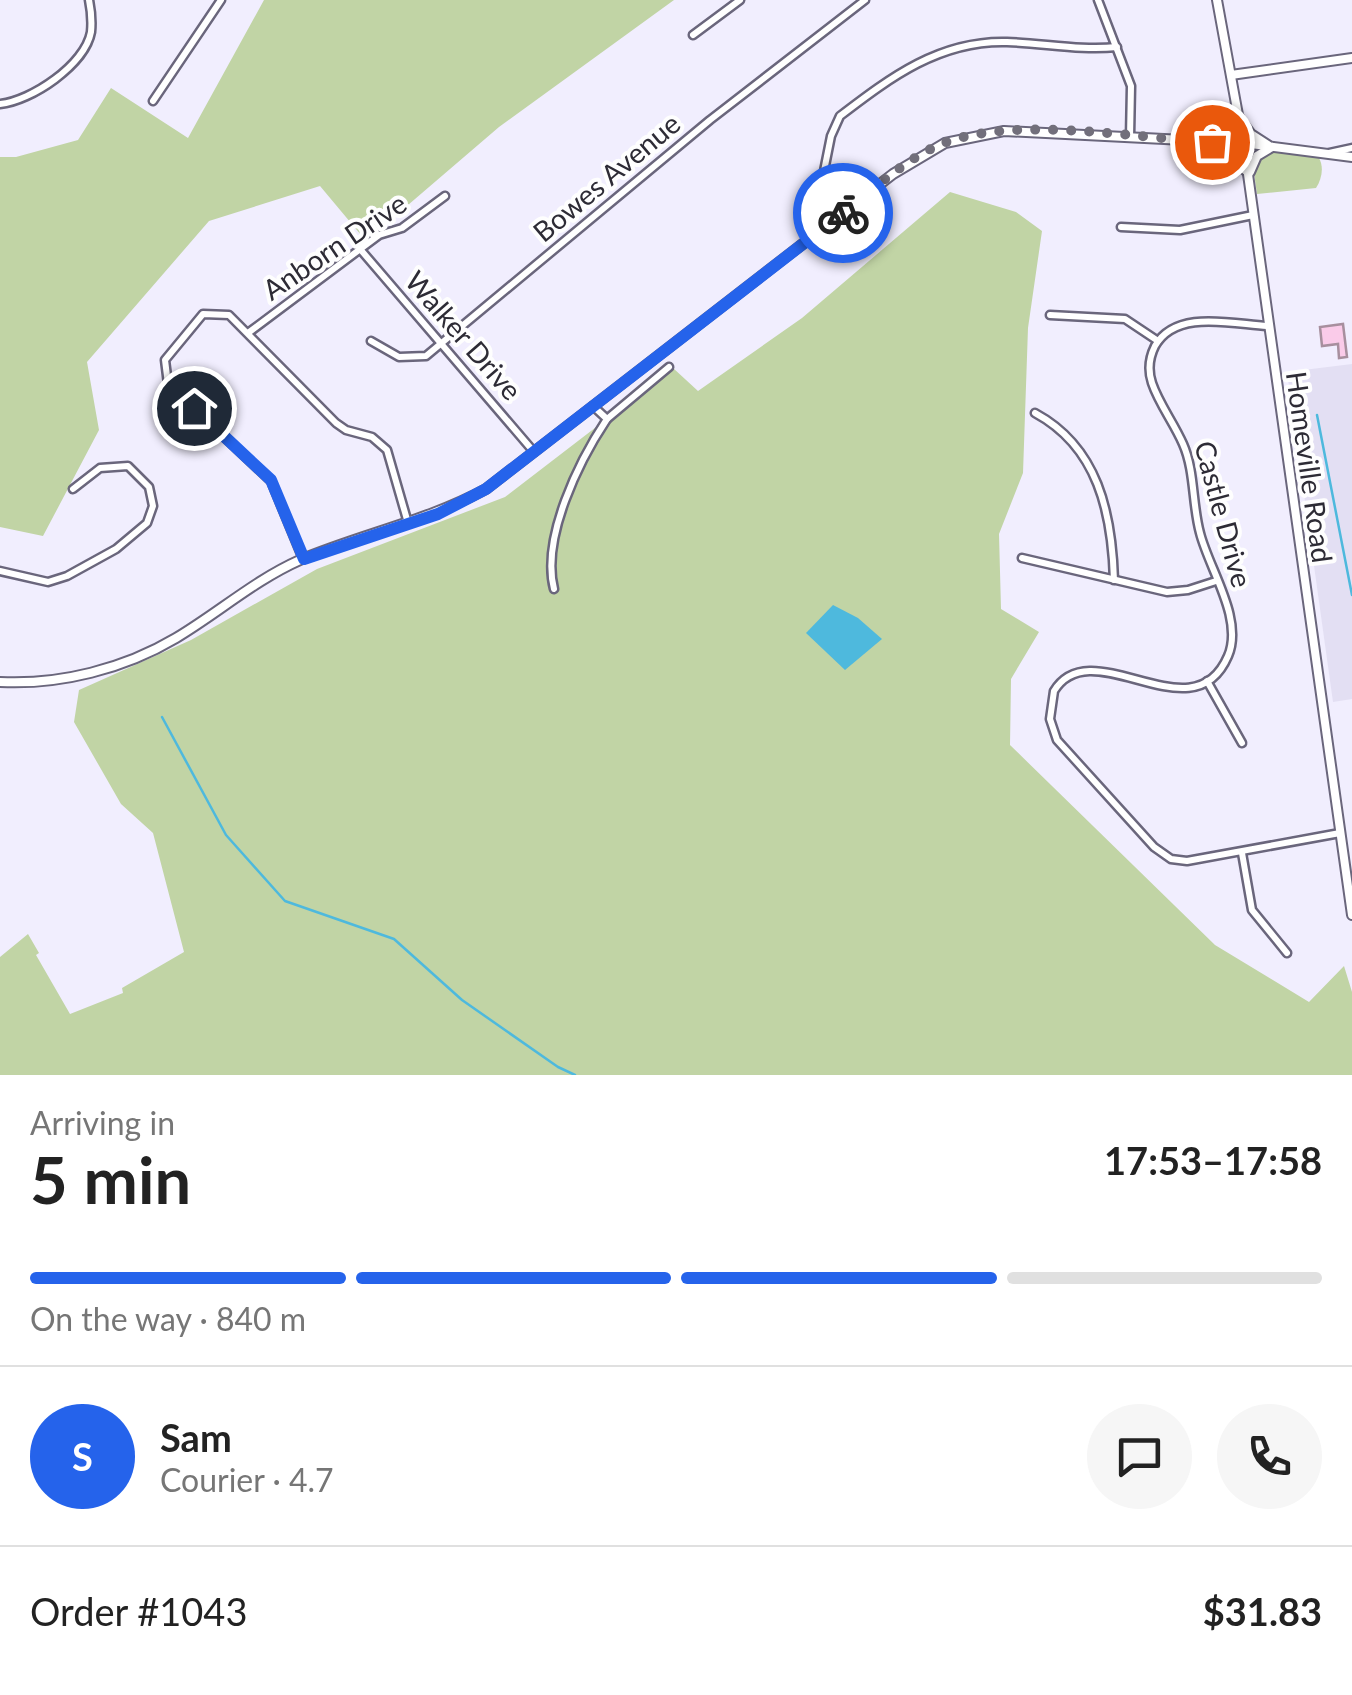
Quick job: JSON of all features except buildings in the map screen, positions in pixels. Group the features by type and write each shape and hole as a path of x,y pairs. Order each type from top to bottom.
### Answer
{"street":[{"path":"0,104 37,94 82,53 90,34 90,0"},
{"path":"154,101 221,0"},
{"path":"693,36 740,0"},
{"name":"Bowes Avenue","path":"371,341 398,357 426,356 710,120 866,0"},
{"path":"1098,0 1131,86 1130,137"},
{"name":"Homeville Road","path":"1218,0 1243,143 1352,915"},
{"path":"838,218 821,186 834,125 840,116 904,69 943,51 991,42 1117,47"},
{"path":"1232,76 1352,58"},
{"path":"1212,142 1228,136 1239,117 1251,134 1272,146"},
{"path":"0,682 43,682 126,662 174,640 279,570 409,524 486,489 920,156 964,137 1012,130 1243,143 1352,156"},
{"path":"1212,142 1233,153 1248,178"},
{"path":"1248,178 1257,156 1272,146"},
{"path":"1328,153 1352,148"},
{"name":"Anborn Drive","path":"248,334 379,235 402,228 445,196"},
{"path":"1121,228 1180,230 1253,215"},
{"name":"Walker Drive","path":"360,249 534,452"},
{"path":"304,559 271,480 168,384 165,360 192,323 213,312 228,315 336,423 381,442 387,450 409,524"},
{"path":"1050,314 1126,319 1158,341 1174,327 1190,323 1267,326"},
{"name":"Castle Drive","path":"1158,341 1151,356 1150,377 1185,448 1200,533 1230,619 1232,641 1222,667 1206,681"},
{"path":"554,589 550,575 562,513 584,455 607,419 669,366"},
{"path":"593,406 607,419"},
{"path":"1035,413 1067,435 1093,470 1104,502 1114,580"},
{"path":"0,571 48,582 67,576 141,532 151,516 145,478 128,466 100,468 73,489"},
{"path":"1022,558 1173,593 1216,580"},
{"path":"1242,742 1206,681 1173,688 1094,670 1075,672 1054,691 1052,727 1066,752 1165,856 1187,861 1340,833"},
{"path":"1242,853 1252,910 1287,953"}],"shaded area":[{"path":"1352,364 1352,699 1333,702 1287,372"}],"green space":[{"path":"264,0 674,0 499,127 366,241 320,186 209,221 87,362 99,430 43,536 0,527 0,157 16,157 78,140 111,88 188,138"},
{"path":"1272,152 1319,158 1322,173 1316,188 1257,194 1254,173 1259,159"},
{"path":"950,192 1016,212 1042,231 1028,328 1023,473 999,534 1001,609 1039,632 1011,679 1010,745 1215,945 1309,1002 1344,966 1352,992 1352,1075 0,1075 0,957 28,934 70,1014 123,993 122,988 184,952 153,833 121,804 74,722 79,690 191,640 317,569 505,497 673,368 698,391 802,318"}],"water":[{"path":"833,605 858,618 882,639 845,670 806,633"}],"waterway":[{"path":"1317,415 1352,595"},
{"path":"162,717 226,835 285,901 394,939 462,1000 575,1075"}],"way so far":[{"path":"843,213 920,156 970,135 1021,130 1212,142"}],"route":[{"path":"194,408 271,480 304,559 438,514 486,489 843,213"}]}
